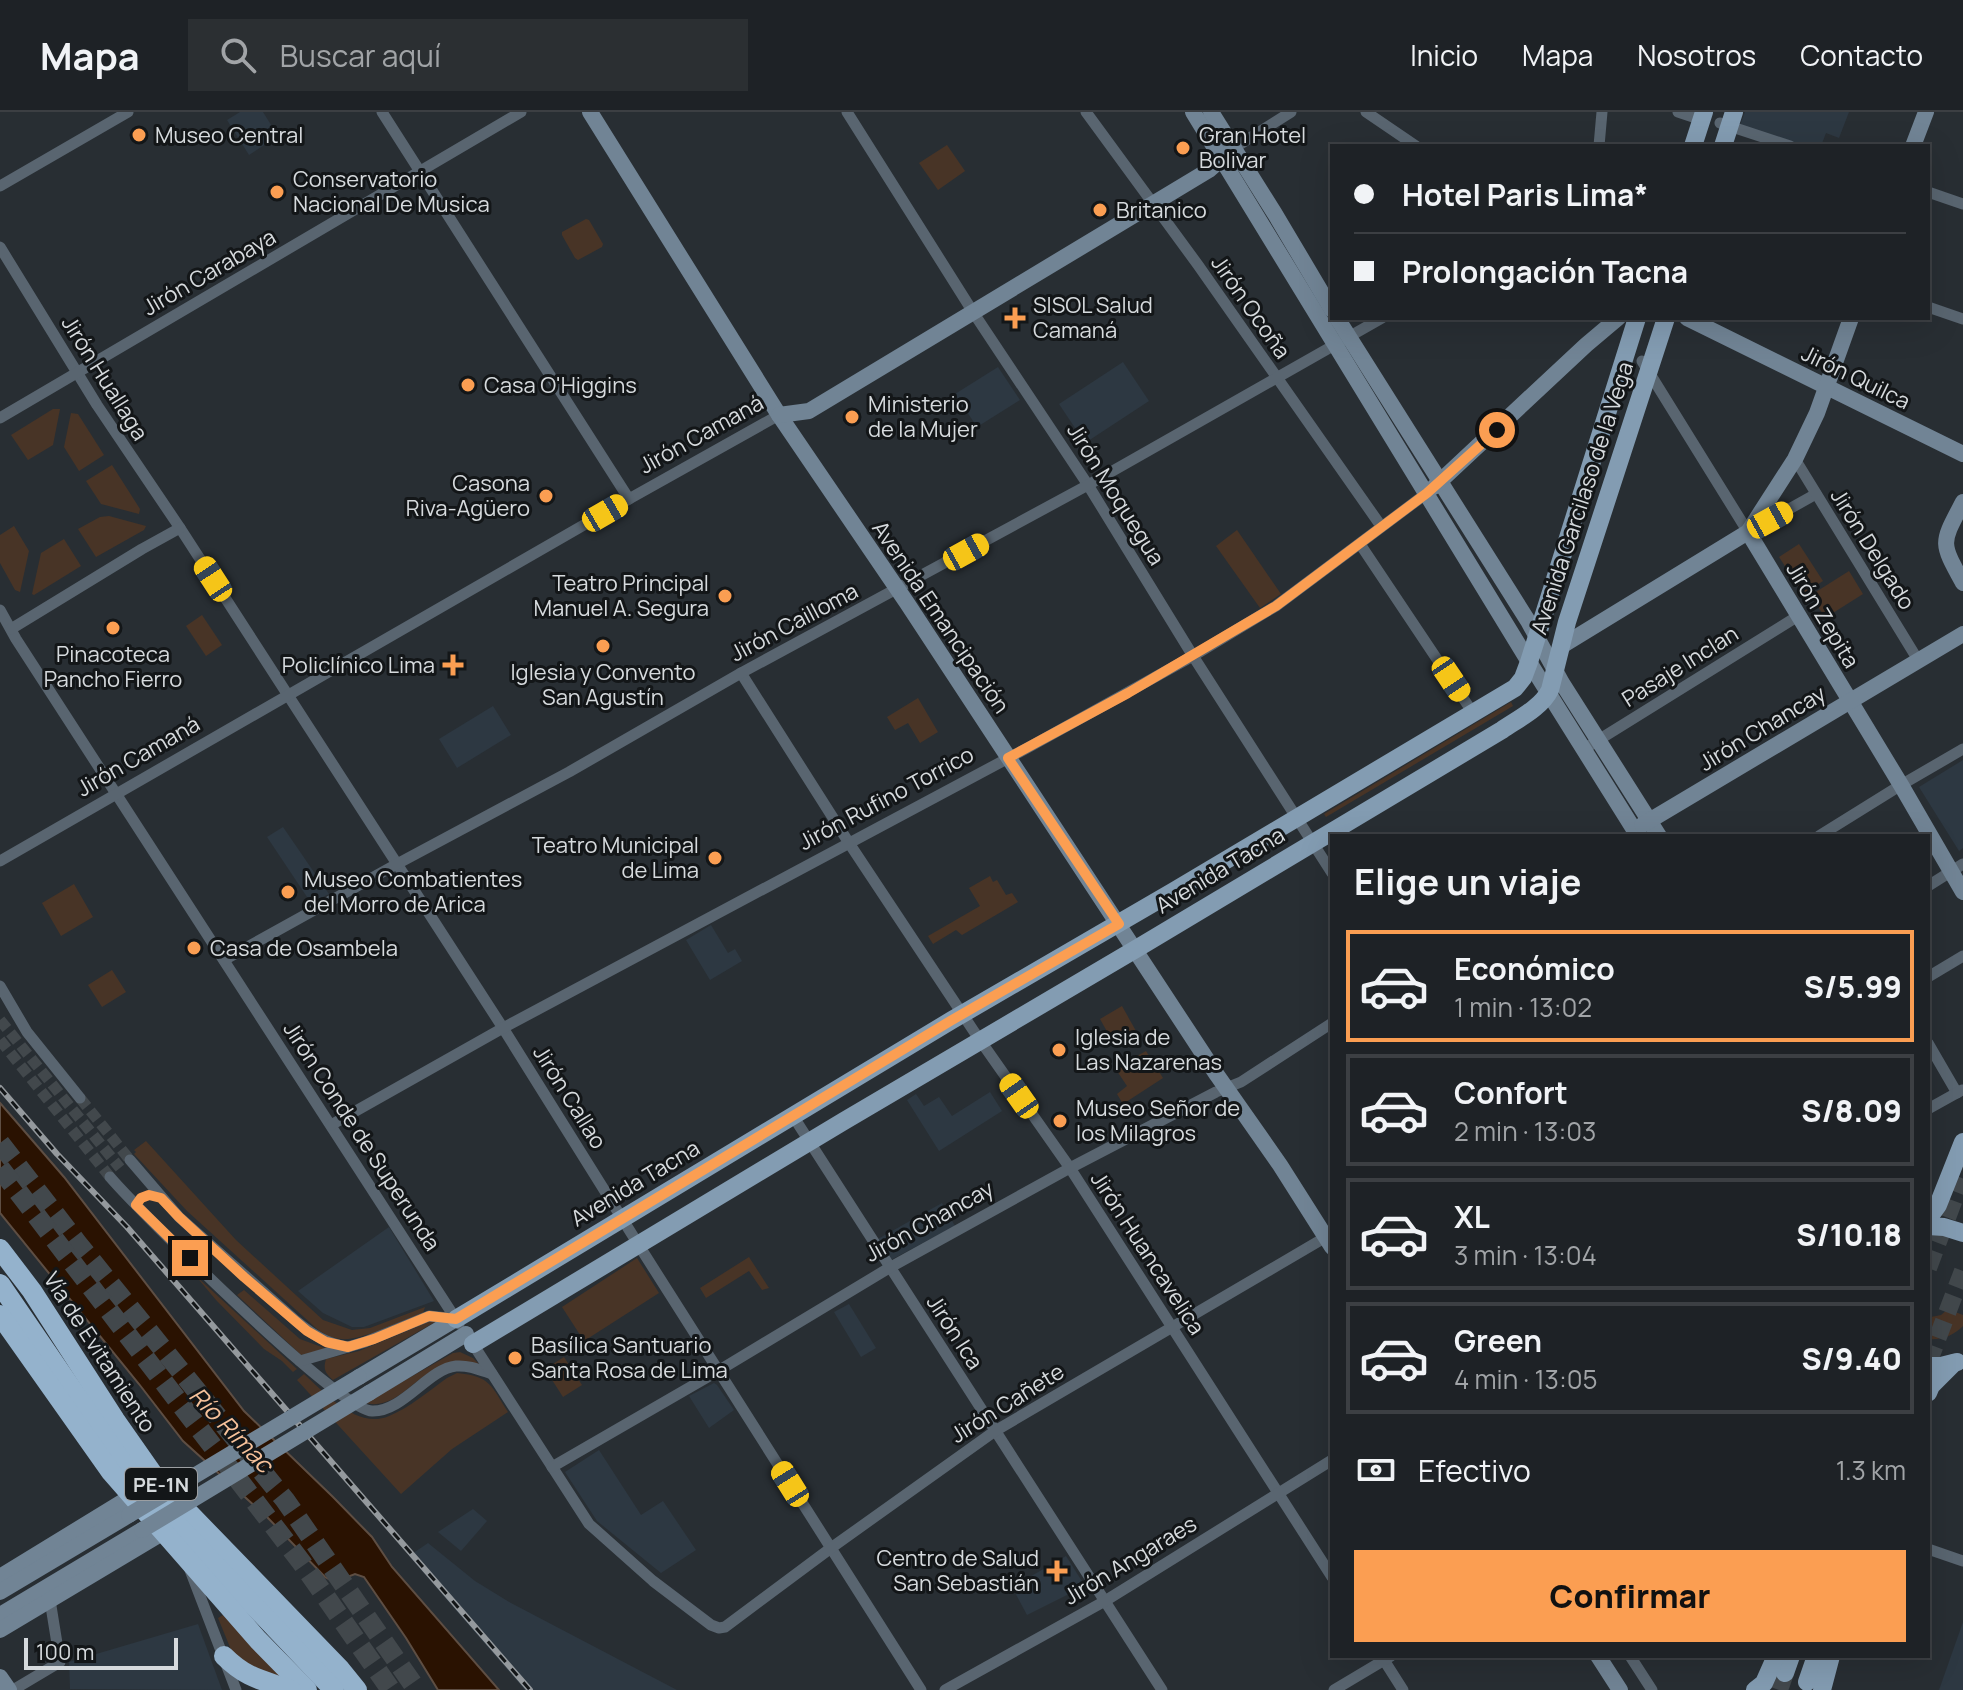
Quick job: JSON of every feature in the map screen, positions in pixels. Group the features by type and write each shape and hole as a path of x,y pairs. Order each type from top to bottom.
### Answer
{"highway":[{"name":"Vía de Evitamiento","path":"0,1249 32,1291 157,1480 357,1690"},
{"name":"Vía de Evitamiento","path":"0,1284 143,1489 334,1690"},
{"path":"0,1315 130,1506 164,1532 258,1640 307,1690"},
{"path":"224,1656 263,1687 291,1690"}],"main road":[{"path":"1695,144 1719,117"},
{"path":"1713,144 1719,117"},
{"path":"1719,117 1723,144"},
{"name":"Avenida Garcilaso de la Vega","path":"1529,662 1636,320"},
{"name":"Avenida Garcilaso de la Vega","path":"1551,671 1656,320"},
{"name":"Avenida Garcilaso de la Vega","path":"1645,365 1665,320"},
{"name":"Avenida Tacna","path":"463,1334 622,1219 962,1011 1119,924 1515,688 1529,662"},
{"name":"Avenida Tacna","path":"463,1334 636,1240 1311,839 1507,718 1541,692 1551,671"},
{"path":"1930,1216 1938,1205 1963,1142"},
{"path":"1930,1226 1963,1233"},
{"path":"1930,1366 1958,1361"},
{"path":"1930,1390 1958,1361"},
{"path":"1755,1690 1764,1683 1775,1658"},
{"path":"1815,1686 1820,1658"}],"street":[{"path":"0,186 128,112"},
{"path":"382,112 629,499"},
{"name":"Jirón Carabaya","path":"0,418 521,112"},
{"name":"Avenida Emancipación","path":"590,112 779,415 1226,1088 1330,1239"},
{"name":"Jirón Moquegua","path":"847,112 973,312 1088,485 1330,870"},
{"name":"Jirón Ocoña","path":"1086,112 1198,265 1381,526"},
{"path":"1193,112 1228,154 1330,307"},
{"path":"1211,112 1228,154 1341,340 1433,488 1536,636 1632,834"},
{"name":"Jirón Camaná","path":"0,861 779,415 809,411 1209,170 1291,112"},
{"path":"1366,112 1413,144"},
{"path":"1599,144 1602,112"},
{"path":"1678,112 1719,117 1785,144"},
{"path":"1914,144 1926,112"},
{"path":"1930,193 1963,204"},
{"name":"Jirón Huallaga","path":"0,247 77,373 180,528"},
{"path":"1930,308 1963,319"},
{"path":"1337,320 1341,340"},
{"name":"Jirón Cailloma","path":"224,960 569,772 741,673 1088,485 1378,320"},
{"name":"Jirón Rufino Torrico","path":"331,1125 503,1028 1008,758 1193,656 1276,606 1433,488 1616,320"},
{"name":"Jirón Quilca","path":"1691,320 1963,454"},
{"path":"1748,532 1795,459 1827,387 1850,320"},
{"name":"Jirón Zepita","path":"1645,365 1849,702 1957,868 1963,892"},
{"name":"Jirón Delgado","path":"1795,459 1918,660"},
{"path":"1433,488 1529,662 1551,671 1591,745 1658,834"},
{"path":"1748,532 1816,494"},
{"path":"1963,502 1945,543 1948,556 1963,583"},
{"path":"11,629 180,528"},
{"name":"Jirón Callao","path":"180,528 503,1028 921,1690"},
{"name":"Avenida Tacna","path":"1551,671 1748,532"},
{"path":"1360,544 1473,713"},
{"name":"Jirón Conde de Superunda","path":"0,610 463,1334 589,1524 653,1581 719,1628"},
{"name":"Pasaje Inclan","path":"1591,745 1798,616"},
{"name":"Jirón Chancay","path":"1632,834 1650,820 1963,634"},
{"name":"Jirón Huancavelica","path":"741,673 849,843 978,1037 1070,1168 1330,1574"},
{"path":"1822,834 1963,749"},
{"path":"1930,885 1957,868"},
{"path":"1930,976 1963,956"},
{"path":"0,986 27,1032 80,1098"},
{"name":"Jirón Chancay","path":"552,1467 889,1268 1070,1168 1241,1082 1330,1024"},
{"path":"1930,1046 1960,1091 1930,1108"},
{"name":"Jirón Ica","path":"793,1116 1162,1690"},
{"path":"130,1160 147,1199 201,1270 331,1388 355,1404 374,1411 395,1404 453,1366 468,1366 492,1374"},
{"path":"110,1177 179,1217 242,1285 312,1335 333,1345 348,1347"},
{"name":"Jirón Cañete","path":"719,1628 725,1627 995,1431 1330,1239"},
{"path":"227,1294 235,1293 242,1285"},
{"path":"300,1361 374,1339 429,1316 463,1334"},
{"path":"0,1577 359,1377 463,1334"},
{"path":"0,1615 463,1334"},
{"name":"Jirón Angaraes","path":"945,1690 1105,1601 1330,1461"},
{"path":"0,1592 130,1506"},
{"path":"0,1630 164,1532"},
{"path":"1930,1550 1963,1561"},
{"path":"184,1555 236,1690"},
{"path":"0,1677 11,1690 60,1662 50,1600"},
{"path":"1334,1690 1384,1658"},
{"path":"1387,1658 1403,1690"},
{"path":"1599,1658 1620,1690"},
{"path":"1631,1658 1652,1690"}],"shaded area":[{"path":"240,112 263,112 278,136 249,155 227,120"},
{"path":"1745,112 1849,112 1839,138 1826,133 1822,144 1797,144 1740,125"},
{"path":"947,145 965,171 938,190 919,163"},
{"path":"586,219 603,244 578,260 562,232"},
{"path":"1123,362 1149,401 1085,443 1059,404"},
{"path":"998,367 1020,400 977,427 955,394"},
{"path":"53,409 60,409 53,445 28,460 11,435"},
{"path":"71,413 78,414 104,455 79,471 64,447"},
{"path":"112,465 140,509 139,514 101,504 86,481"},
{"path":"109,516 146,526 96,557 78,529 100,517"},
{"path":"14,526 29,551 20,592 15,590 0,563 0,535"},
{"path":"1237,530 1281,594 1260,608 1216,546"},
{"path":"64,539 81,566 32,594 41,553"},
{"path":"1799,544 1823,581 1803,594 1779,557"},
{"path":"1849,571 1863,594 1825,618 1811,595"},
{"path":"202,615 222,645 206,656 186,626"},
{"path":"918,698 938,732 920,743 908,723 895,730 887,717"},
{"path":"1511,702 1513,706 1326,817 1324,814"},
{"path":"493,706 511,735 457,768 439,739"},
{"path":"1963,760 1963,848 1959,851 1919,787"},
{"path":"283,827 329,894 311,903 267,837"},
{"path":"990,876 993,882 997,880 1006,895 1012,893 1018,902 962,935 956,930 933,944 928,936 980,906 969,888"},
{"path":"74,884 93,917 61,936 42,903"},
{"path":"711,925 728,953 735,949 742,961 710,980 686,940"},
{"path":"112,970 126,992 102,1007 88,985"},
{"path":"1122,1006 1136,1031 1114,1044 1100,1019"},
{"path":"1146,1051 1163,1078 1123,1104 1117,1094 1127,1086 1115,1068"},
{"path":"990,1092 1002,1111 939,1151 907,1100 916,1094 924,1106 939,1097 952,1116"},
{"path":"146,1141 236,1240 323,1320 352,1330 370,1328 425,1307 423,1313 350,1339 322,1333 187,1211 134,1154 134,1150"},
{"path":"942,1203 955,1226 889,1261 876,1240"},
{"path":"389,1227 434,1301 364,1327 352,1327 323,1313 298,1291"},
{"path":"749,1257 769,1288 762,1290 749,1271 706,1298 700,1288"},
{"path":"637,1258 659,1293 584,1341 562,1307"},
{"path":"195,1275 297,1369 293,1372 264,1349"},
{"path":"244,1290 300,1339 327,1349 301,1355 237,1295"},
{"path":"849,1304 876,1348 861,1357 834,1312"},
{"path":"1948,1309 1963,1315 1963,1326 1947,1337 1930,1339 1931,1317 1941,1315"},
{"path":"437,1321 333,1380 326,1373 326,1359 359,1351"},
{"path":"460,1352 480,1365 440,1368 386,1402 365,1403 453,1353"},
{"path":"564,1357 582,1385 563,1397 545,1369"},
{"path":"457,1373 484,1380 508,1412 452,1449 401,1494 297,1380 304,1374 342,1407 365,1418 377,1419 404,1408"},
{"path":"714,1383 734,1410 709,1428 689,1396"},
{"path":"599,1450 641,1515 663,1501 696,1550 661,1573 597,1521 565,1472"},
{"path":"473,1509 487,1521 461,1551 438,1532"},
{"path":"428,1543 475,1581 511,1603 677,1690 525,1690 409,1556"},
{"name":"Centro de Salud San Sebastián","path":"1066,1556 1085,1586 1027,1615 1012,1587"},
{"path":"223,1615 256,1651 292,1682 236,1662 218,1618"},
{"path":"1963,1622 1963,1690 1939,1690"},
{"path":"198,1624 222,1690 70,1689 69,1662"}],"water":[{"name":"Río Rímac","path":"0,1103 64,1177 244,1411 372,1537 392,1567 499,1690 438,1690 364,1577 355,1574 334,1582 325,1577 267,1517 183,1441 0,1213"}],"tunnel":[{"path":"0,1020 120,1168"},
{"path":"0,1040 110,1177"},
{"path":"80,1098 130,1160"},
{"path":"0,1143 285,1500 417,1690"},
{"path":"0,1168 302,1563 391,1690"},
{"path":"1930,1263 1962,1178"},
{"path":"1930,1358 1963,1271"},
{"path":"1779,1690 1785,1673"}],"railway":[{"path":"0,1088 57,1154 127,1227 530,1690"}],"place":[{"name":"Museo Central","path":"139,135"},
{"name":"Gran Hotel Bolivar","path":"1183,148"},
{"name":"Conservatorio Nacional De Musica","path":"277,192"},
{"name":"Britanico","path":"1100,210"},
{"name":"SISOL Salud Camaná","path":"1015,318"},
{"name":"Casa O'Higgins","path":"468,385"},
{"name":"Ministerio de la Mujer","path":"852,417"},
{"name":"Casona Riva-Agüero","path":"546,496"},
{"name":"Teatro Principal Manuel A. Segura","path":"725,596"},
{"name":"Pinacoteca Pancho Fierro","path":"113,628"},
{"name":"Iglesia y Convento San Agustín","path":"603,646"},
{"name":"Policlínico Lima","path":"453,665"},
{"name":"Teatro Municipal de Lima","path":"715,858"},
{"name":"Museo Combatientes del Morro de Arica","path":"288,892"},
{"name":"Casa de Osambela","path":"194,948"},
{"name":"Iglesia de Las Nazarenas","path":"1059,1050"},
{"name":"Museo Señor de los Milagros","path":"1060,1121"},
{"name":"Basílica Santuario Santa Rosa de Lima","path":"515,1358"},
{"name":"Centro de Salud San Sebastián","path":"1057,1571"}],"route":[{"path":"190,1258 136,1205 141,1198 149,1195 161,1198 244,1277 307,1331 333,1345 348,1347 429,1316 456,1319 952,1020 1119,924 1008,758 1128,693 1276,606 1427,493 1497,430"}]}
